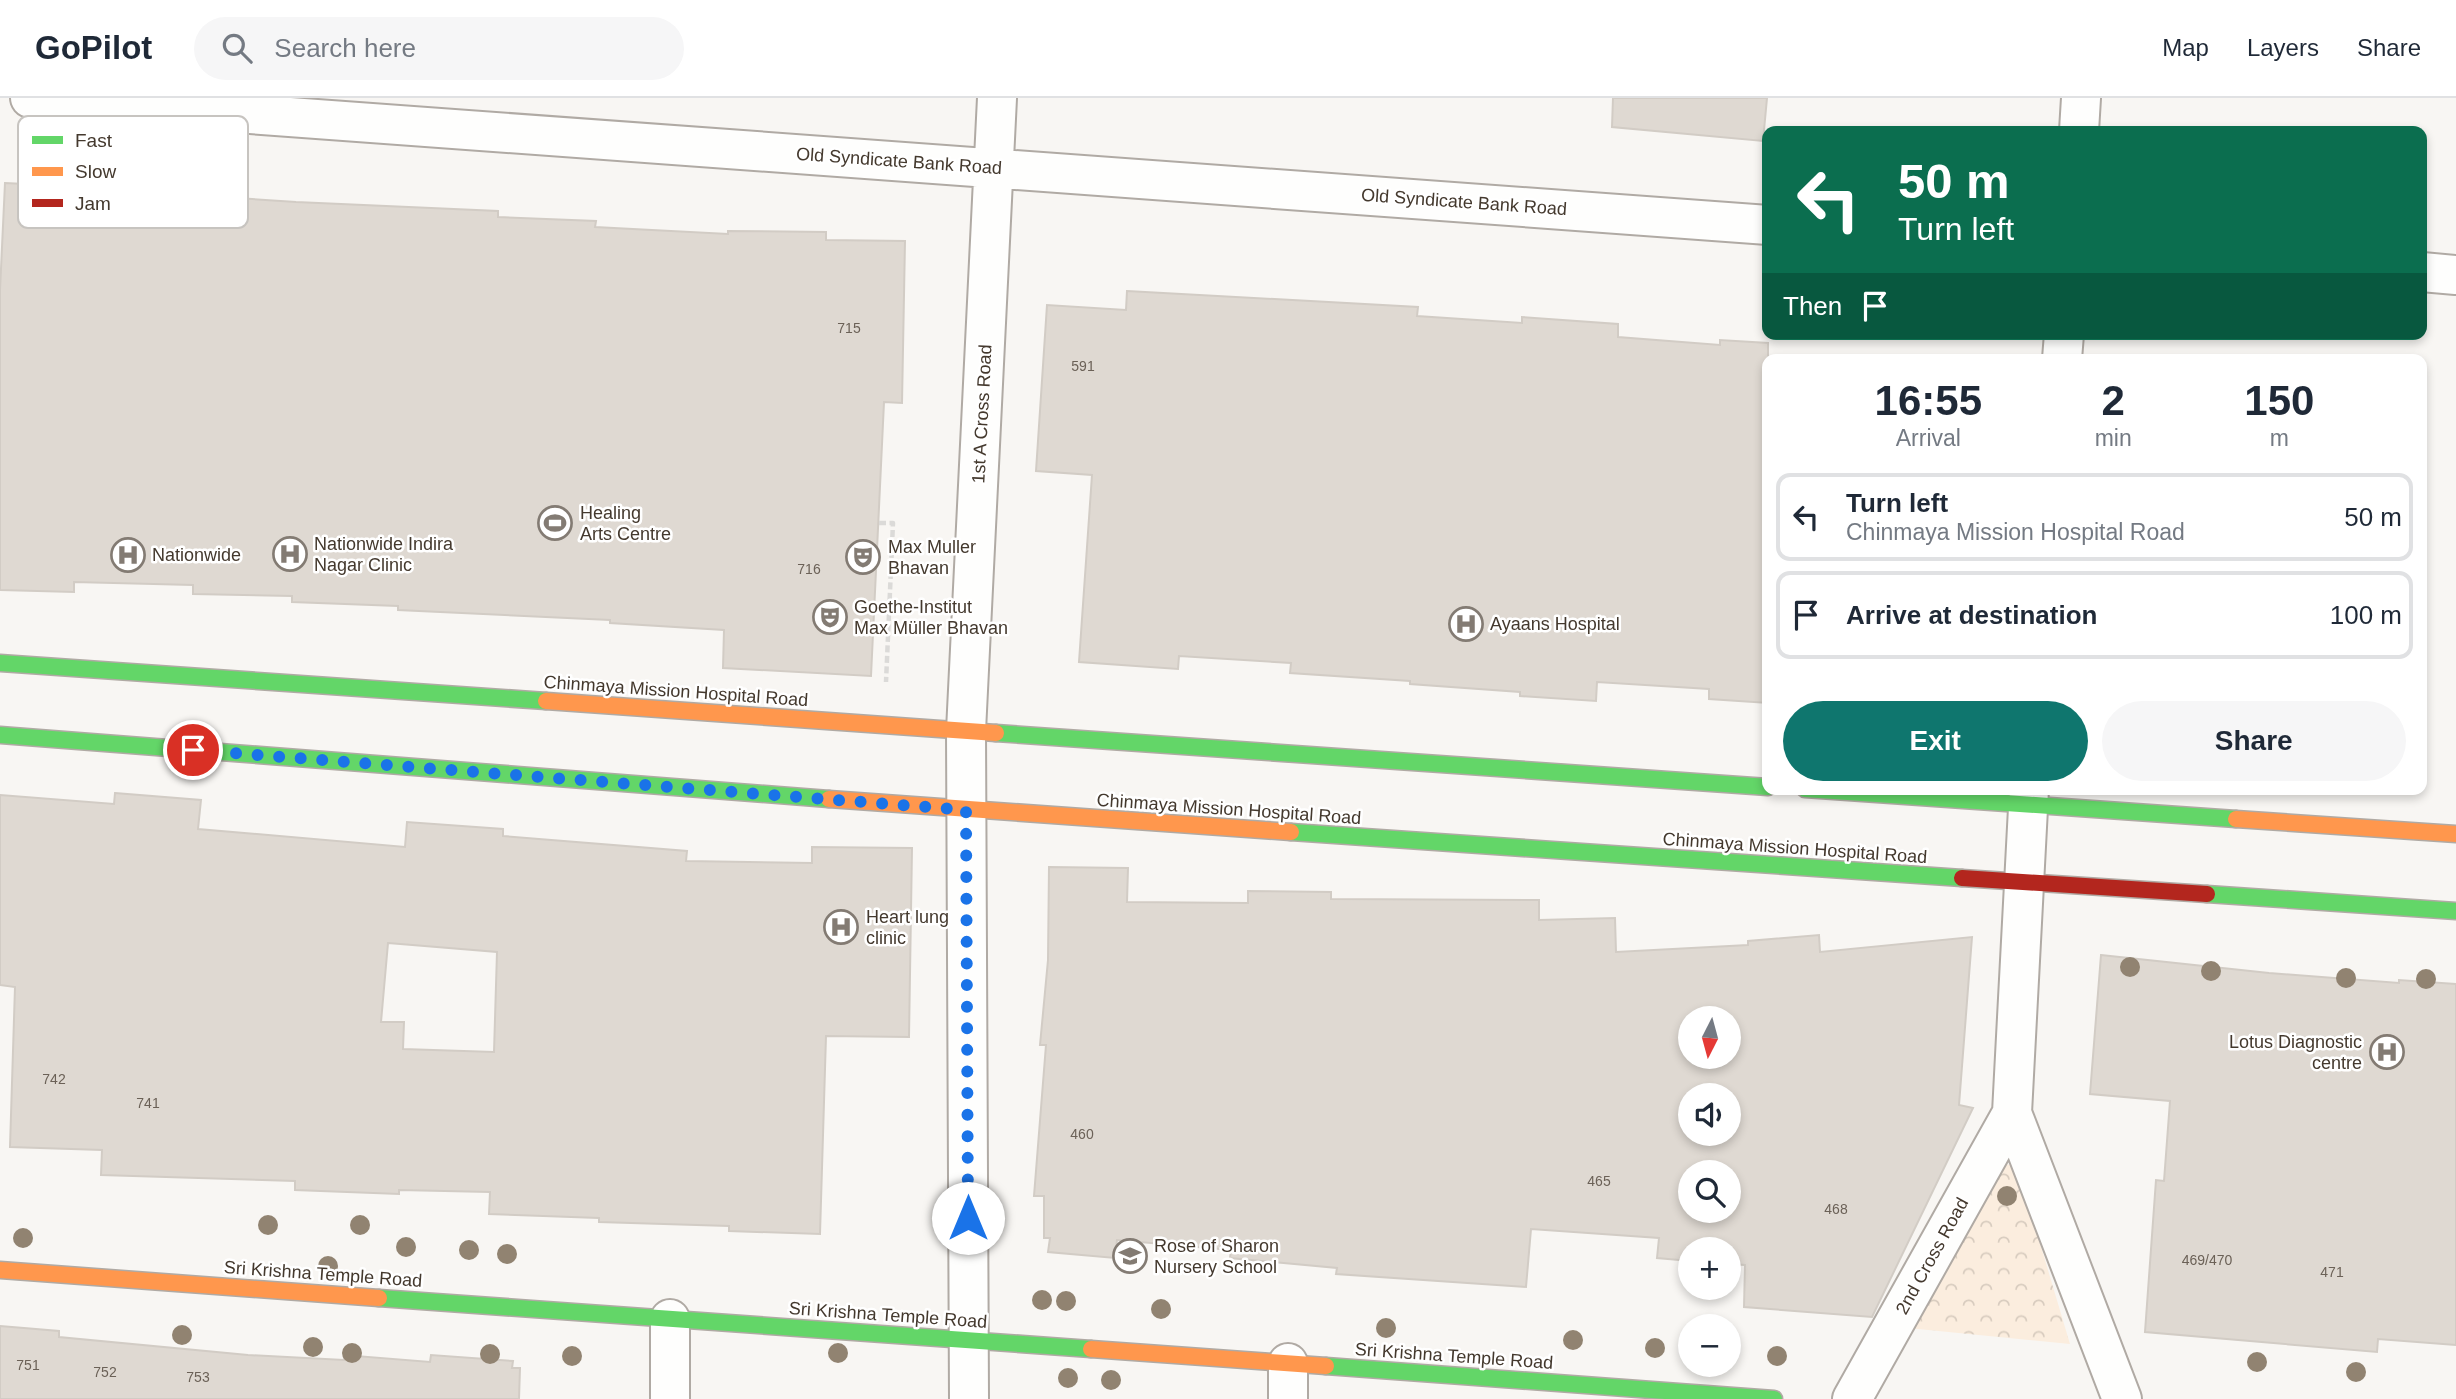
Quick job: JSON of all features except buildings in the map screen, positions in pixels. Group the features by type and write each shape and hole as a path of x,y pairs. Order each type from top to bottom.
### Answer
{"main road":[{"name":"Chinmaya Mission Hospital Road","path":"0,663 1762,787"},
{"name":"Chinmaya Mission Hospital Road","path":"0,735 966,810 2456,911"},
{"path":"1972,795 2028,797 2456,834"},
{"name":"Sri Krishna Temple Road","path":"0,1270 970,1340 1288,1381 1774,1399"}],"street":[{"name":"Old Syndicate Bank Road","path":"30,98 1762,225"},
{"name":"1st A Cross Road","path":"966,731 998,98"},
{"path":"2079,126 2081,98"},
{"path":"2427,272 2456,275"},
{"path":"966,731 969,1399"},
{"name":"2nd Cross Road","path":"2028,797 2012,1113 2122,1399"},
{"name":"2nd Cross Road","path":"1852,1399 2012,1113"},
{"path":"670,1319 670,1399"}],"path":[{"path":"879,523 893,523 884,724"}],"green space":[{"path":"1993,1162 2017,1166 2070,1344 1908,1328"}],"traffic: fast":[{"path":"0,663 546,701"},
{"path":"996,733 1762,787"},
{"path":"0,735 829,799"},
{"path":"1891,795 2236,819"},
{"path":"1291,832 1962,878"},
{"path":"2207,894 2456,911"},
{"path":"379,1298 1091,1349"},
{"path":"1326,1366 1774,1399"}],"traffic: slow":[{"path":"546,701 996,733"},
{"path":"829,799 1291,832"},
{"path":"2236,819 2456,834"},
{"path":"0,1270 379,1298"},
{"path":"1091,1349 1326,1366"}],"traffic: jam":[{"path":"1962,878 2207,894"}],"place":[{"name":"Healing Arts Centre","path":"555,523"},
{"name":"Nationwide Indira Nagar Clinic","path":"290,554"},
{"name":"Nationwide","path":"128,555"},
{"name":"Max Muller Bhavan","path":"863,557"},
{"name":"Goethe-Institut Max Müller Bhavan","path":"830,617"},
{"name":"Ayaans Hospital","path":"1466,624"},
{"name":"Heart lung clinic","path":"841,927"},
{"name":"Lotus Diagnostic centre","path":"2387,1052"},
{"name":"Rose of Sharon Nursery School","path":"1130,1256"}],"route":[{"path":"193,750 966,810 968,1218"}]}
